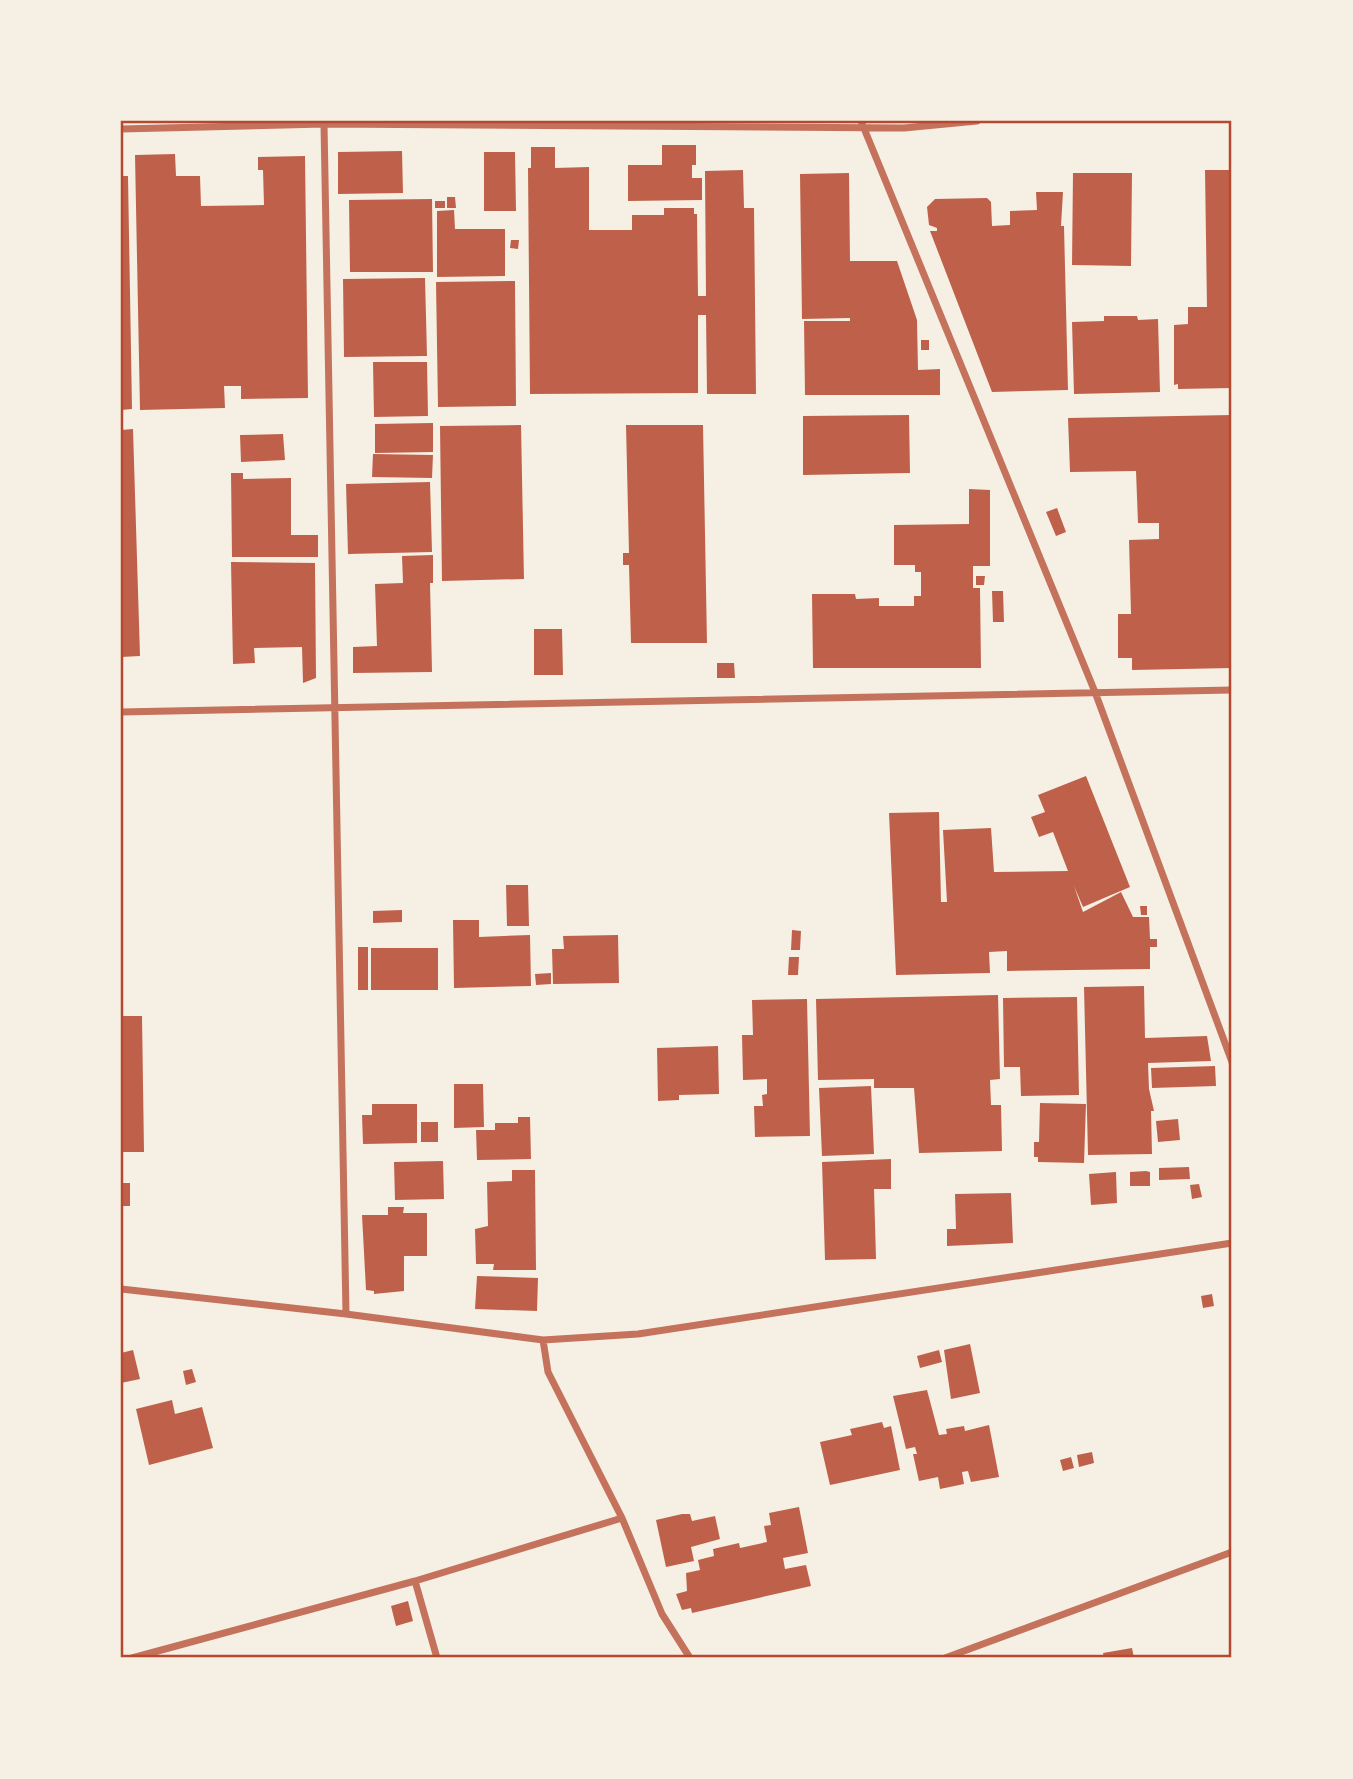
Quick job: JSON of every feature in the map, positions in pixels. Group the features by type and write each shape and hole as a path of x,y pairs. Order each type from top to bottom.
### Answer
{"street":[{"path":"121,129 324,124 862,123 904,128 977,121"},
{"path":"862,123 1095,692 1232,1062"},
{"path":"324,124 346,1314"},
{"path":"121,712 1232,690"},
{"path":"121,1289 346,1314 543,1340 638,1334 1232,1242"},
{"path":"543,1340 548,1372 622,1518 662,1614 690,1658"},
{"path":"132,1658 159,1654 415,1581 622,1518"},
{"path":"945,1658 1232,1552"},
{"path":"415,1581 437,1658"}],"building":[{"path":"662,145 696,145 696,165 692,165 692,178 702,178 702,200 628,201 628,165 662,165"},
{"path":"531,147 555,147 555,168 589,167 589,230 632,230 632,215 664,215 664,208 694,208 694,214 697,214 698,296 706,296 705,171 743,170 744,208 754,208 756,394 707,394 706,315 698,315 698,393 530,394 528,168 531,168"},
{"path":"402,151 403,193 338,194 338,152"},
{"path":"484,152 515,152 516,211 484,211"},
{"path":"175,154 176,176 200,176 201,206 264,205 263,170 258,170 258,157 305,156 308,398 241,399 241,386 224,386 225,408 140,410 135,155"},
{"path":"1205,170 1232,170 1232,388 1178,389 1178,384 1174,385 1174,325 1188,324 1188,307 1207,307"},
{"path":"849,173 850,261 897,261 917,320 918,370 940,369 940,395 805,395 804,321 850,321 850,318 802,319 800,174"},
{"path":"1073,173 1132,173 1131,266 1072,265"},
{"path":"121,176 128,176 132,409 121,410"},
{"path":"1036,192 1063,192 1061,226 1064,226 1068,390 992,392 930,231 937,231 937,228 929,225 927,207 935,199 987,198 991,202 992,226 1010,225 1010,211 1037,210"},
{"path":"447,197 455,197 456,208 447,208"},
{"path":"432,199 433,272 350,272 349,200"},
{"path":"435,201 445,201 445,208 435,208"},
{"path":"454,210 455,229 505,229 505,276 437,277 437,211"},
{"path":"511,240 519,240 518,249 510,248"},
{"path":"425,278 427,356 344,357 343,279"},
{"path":"515,281 516,406 438,407 436,282"},
{"path":"1104,316 1137,316 1138,320 1158,319 1160,392 1074,394 1072,322 1104,321"},
{"path":"921,340 929,340 929,350 921,350"},
{"path":"373,362 427,362 428,416 374,417"},
{"path":"909,415 910,473 803,475 803,416"},
{"path":"1232,415 1232,668 1132,670 1132,658 1118,658 1118,614 1131,614 1129,540 1159,539 1159,523 1138,523 1136,471 1070,472 1068,418"},
{"path":"433,423 433,452 375,453 375,424"},
{"path":"521,425 524,579 442,581 440,426"},
{"path":"626,425 703,425 707,643 631,643 629,565 623,565 623,553 629,553"},
{"path":"133,429 140,656 121,657 121,430"},
{"path":"283,434 285,460 241,462 240,435"},
{"path":"373,454 433,455 432,478 372,477"},
{"path":"231,473 243,473 243,479 291,478 291,535 318,535 318,557 232,557"},
{"path":"430,482 432,552 348,554 346,484"},
{"path":"969,489 990,490 990,566 973,566 973,588 980,588 981,668 813,668 812,594 855,594 856,599 879,598 879,606 914,606 914,596 921,596 921,572 915,572 915,565 894,565 894,525 969,524"},
{"path":"1057,508 1066,532 1056,536 1046,512"},
{"path":"433,555 433,583 430,583 432,672 353,673 353,647 377,646 375,584 403,583 402,556"},
{"path":"231,562 315,563 316,678 303,683 302,647 254,648 255,663 233,664"},
{"path":"976,576 985,576 984,585 976,585"},
{"path":"992,591 1003,591 1004,622 993,622"},
{"path":"534,629 562,629 563,675 534,675"},
{"path":"717,663 734,663 735,678 717,678"},
{"path":"1086,776 1130,887 1083,907 1074,886 1083,912 1121,892 1133,917 1149,917 1150,939 1157,939 1157,947 1150,947 1150,969 1007,971 1007,951 989,952 990,973 896,975 889,813 939,812 941,902 947,902 943,830 991,828 994,872 1068,871 1053,832 1039,837 1031,817 1045,812 1038,795"},
{"path":"506,885 528,885 529,926 507,926"},
{"path":"1140,906 1147,906 1147,915 1141,915"},
{"path":"402,910 402,922 373,923 373,911"},
{"path":"453,920 479,920 479,937 530,935 531,986 454,988"},
{"path":"792,930 801,931 800,950 791,950"},
{"path":"618,935 619,983 553,984 552,949 564,949 563,936"},
{"path":"358,947 368,947 368,990 358,990"},
{"path":"371,948 438,948 438,990 371,990"},
{"path":"789,957 799,957 798,975 788,975"},
{"path":"551,973 551,984 536,985 535,974"},
{"path":"1144,986 1145,1038 1207,1036 1211,1061 1148,1063 1149,1089 1154,1111 1151,1111 1152,1154 1088,1155 1084,987"},
{"path":"998,995 1000,1079 990,1080 991,1105 1001,1105 1002,1151 919,1153 914,1088 874,1088 874,1079 818,1080 816,999"},
{"path":"1077,997 1079,1095 1021,1096 1020,1067 1004,1067 1003,998"},
{"path":"807,999 810,1136 755,1137 754,1106 763,1106 762,1095 767,1094 767,1079 743,1080 742,1035 753,1035 752,1000"},
{"path":"121,1016 142,1016 144,1152 121,1152"},
{"path":"718,1046 719,1094 679,1095 679,1100 658,1101 657,1048"},
{"path":"1215,1066 1216,1086 1152,1088 1151,1068"},
{"path":"454,1084 483,1084 484,1127 454,1128"},
{"path":"871,1086 874,1154 822,1156 819,1088"},
{"path":"1040,1103 1086,1104 1084,1163 1038,1162 1038,1157 1034,1157 1034,1142 1039,1142"},
{"path":"372,1104 417,1104 417,1143 363,1144 362,1115 372,1115"},
{"path":"518,1117 530,1117 531,1159 477,1160 476,1130 495,1130 495,1123 518,1123"},
{"path":"1178,1119 1180,1140 1158,1142 1156,1121"},
{"path":"421,1122 438,1122 438,1142 421,1142"},
{"path":"891,1159 891,1189 874,1189 876,1259 825,1260 822,1162"},
{"path":"443,1161 444,1199 395,1200 394,1162"},
{"path":"1189,1167 1190,1179 1159,1180 1159,1168"},
{"path":"512,1170 535,1170 536,1270 493,1270 494,1264 476,1264 475,1229 488,1226 487,1182 512,1181"},
{"path":"1116,1172 1117,1203 1091,1205 1089,1174"},
{"path":"1130,1172 1150,1172 1150,1186 1130,1186"},
{"path":"121,1183 130,1183 130,1206 121,1206"},
{"path":"1199,1184 1202,1197 1192,1199 1190,1185"},
{"path":"1011,1193 1013,1243 947,1246 947,1229 956,1229 955,1194"},
{"path":"388,1207 404,1207 403,1213 427,1213 427,1256 404,1256 404,1291 374,1294 374,1291 366,1290 362,1215 388,1215"},
{"path":"477,1276 538,1278 537,1311 475,1309"},
{"path":"1212,1294 1214,1306 1203,1308 1201,1296"},
{"path":"970,1344 980,1393 951,1399 944,1350"},
{"path":"133,1350 140,1379 121,1383 121,1353"},
{"path":"939,1350 942,1362 920,1368 917,1356"},
{"path":"192,1369 196,1382 186,1385 183,1371"},
{"path":"927,1390 939,1435 947,1434 946,1429 964,1426 965,1431 989,1425 999,1477 971,1482 968,1471 962,1472 964,1484 940,1489 938,1477 919,1481 913,1454 917,1454 915,1447 906,1449 893,1396"},
{"path":"172,1400 175,1414 202,1407 213,1448 149,1465 136,1409"},
{"path":"882,1422 884,1428 891,1426 900,1470 830,1485 820,1442 852,1435 850,1429"},
{"path":"1092,1452 1094,1463 1079,1467 1077,1455"},
{"path":"1071,1457 1074,1468 1063,1471 1060,1460"},
{"path":"799,1507 808,1553 783,1558 785,1569 806,1565 811,1586 692,1613 691,1608 682,1610 676,1594 687,1591 686,1573 700,1570 698,1560 714,1556 713,1549 739,1543 740,1548 767,1542 764,1526 771,1525 769,1513"},
{"path":"690,1514 692,1521 715,1516 720,1539 691,1547 694,1561 666,1567 656,1520"},
{"path":"408,1601 413,1621 396,1626 391,1606"},
{"path":"1132,1648 1134,1658 1104,1658 1103,1653"}]}
